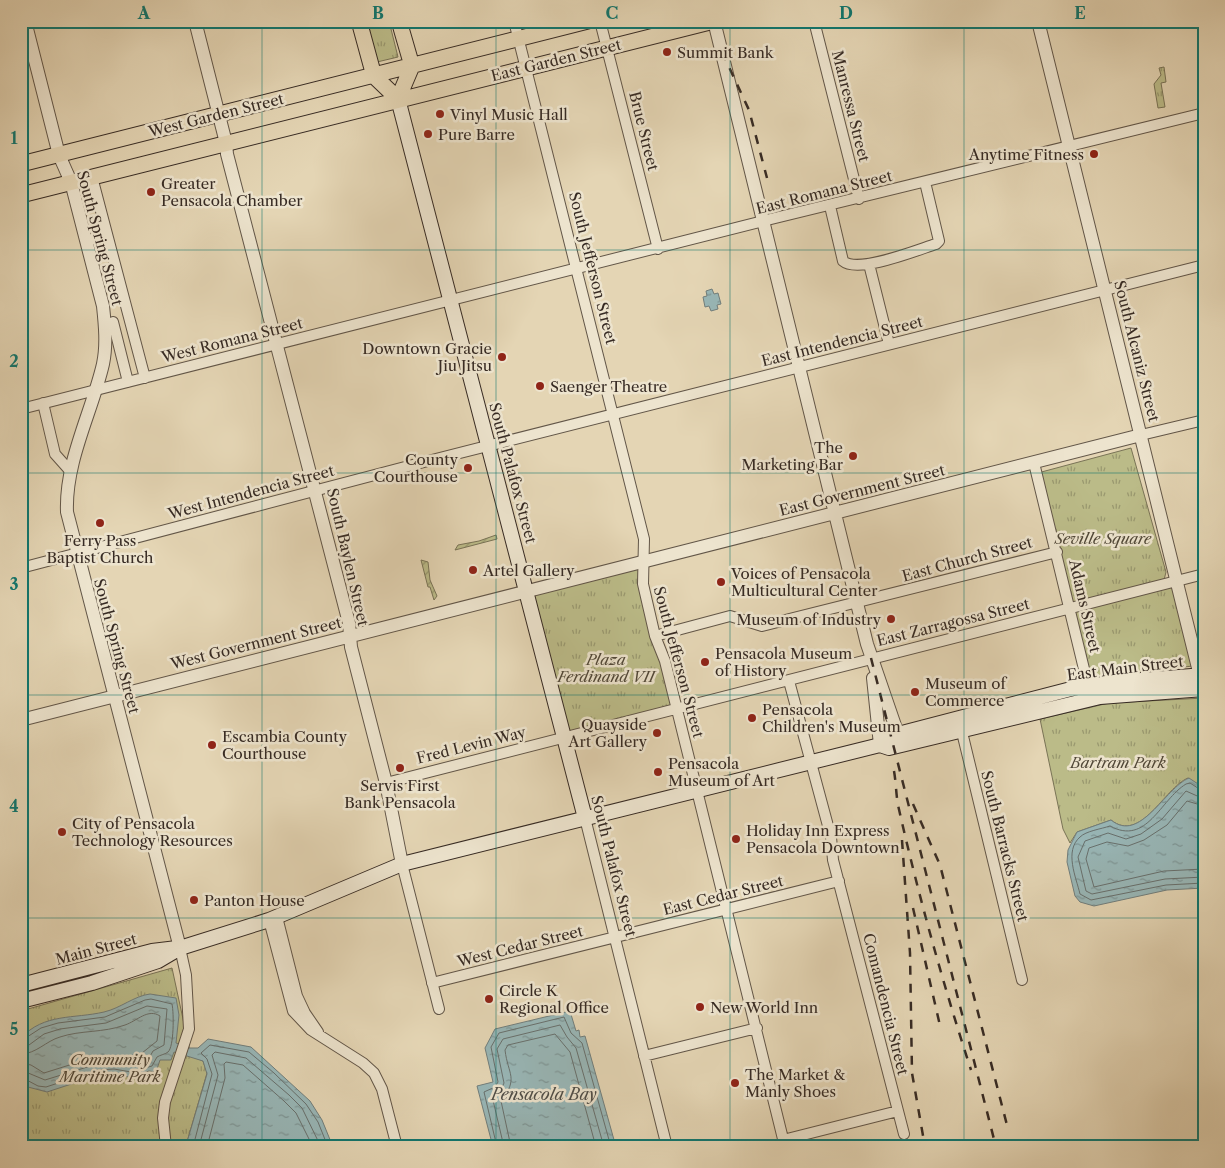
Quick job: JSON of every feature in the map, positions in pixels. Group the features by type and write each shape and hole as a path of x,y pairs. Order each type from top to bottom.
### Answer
{"main road":[{"path":"359,21 374,76 398,100 412,66 399,21"},
{"name":"East Garden Street","path":"412,66 588,21"},
{"path":"666,32 686,21"},
{"name":"East Garden Street","path":"398,100 714,21"},
{"name":"West Garden Street","path":"21,164 412,66"},
{"name":"West Garden Street","path":"21,195 398,100"},
{"name":"South Palafox Street","path":"398,100 528,591 585,818"},
{"name":"East Main Street","path":"180,948 273,919 402,864 880,745 889,748 900,740 1089,686 1202,675"},
{"name":"East Main Street","path":"960,724 1100,697 1204,689"},
{"path":"21,1001 92,983 158,961 180,948"},
{"name":"Main Street","path":"21,985 152,950 180,948"}],"street":[{"name":"South Spring Street","path":"25,21 59,154 70,182 109,322 128,382"},
{"name":"South Baylen Street","path":"195,21 226,143 227,154 316,490 349,623 351,647 386,783 402,864 439,1009"},
{"name":"South Jefferson Street","path":"514,21 644,539 643,584 655,636 665,661 784,1143"},
{"name":"Brue Street","path":"600,21 658,249"},
{"path":"714,21 857,604 871,658 900,740"},
{"name":"Manressa Street","path":"814,21 859,199"},
{"name":"South Alcaniz Street","path":"1038,21 1204,689"},
{"name":"East Romana Street","path":"451,301 763,221 1204,113"},
{"name":"South Spring Street","path":"92,177 144,378"},
{"path":"830,206 843,261 848,265 869,264 936,244 939,241 925,182"},
{"path":"86,240 107,235"},
{"path":"869,264 889,344"},
{"name":"East Intendencia Street","path":"489,446 1204,265"},
{"name":"West Romana Street","path":"21,409 451,301"},
{"path":"109,322 129,318"},
{"name":"South Spring Street","path":"109,322 104,356 68,485 67,512 186,975 189,1029 165,1102 163,1118 166,1147"},
{"path":"43,403 56,454 71,472"},
{"name":"East Government Street","path":"528,591 1204,420"},
{"name":"West Intendencia Street","path":"21,568 489,446"},
{"name":"Adams Street","path":"1034,463 1084,669"},
{"name":"East Church Street","path":"655,636 730,616 762,626 857,604 1057,552"},
{"name":"East Zarragossa Street","path":"564,737 677,710 871,658 1204,574"},
{"name":"West Government Street","path":"21,720 528,591"},
{"path":"871,658 880,745"},
{"name":"Comandencia Street","path":"789,681 831,837 839,881 904,1134"},
{"name":"South Barracks Street","path":"960,724 1022,980"},
{"name":"Fred Levin Way","path":"386,783 564,737"},
{"name":"South Palafox Street","path":"585,818 667,1147"},
{"name":"East Cedar Street","path":"615,938 839,881"},
{"path":"273,919 292,992 306,1026 364,1063 374,1073 382,1089 397,1147"},
{"name":"West Cedar Street","path":"432,983 615,938"},
{"path":"644,1056 757,1028"},
{"path":"784,1143 898,1111"}],"green space":[{"path":"367,21 389,21 398,57 377,62"},
{"path":"1164,67 1166,82 1161,83 1165,107 1158,108 1154,84 1161,75 1159,68"},
{"name":"Seville Square","path":"1131,448 1166,572 1164,580 1074,603 1065,597 1034,474"},
{"path":"496,535 497,539 455,550 458,545"},
{"path":"421,560 428,562 430,580 437,596 434,600 430,587 428,587"},
{"name":"Plaza Ferdinand VII","path":"644,562 643,584 677,710 564,737 528,591"},
{"path":"1174,586 1193,666 1088,678 1075,612"},
{"name":"Bartram Park","path":"1204,698 1204,788 1188,778 1170,792 1142,820 1132,825 1122,825 1111,820 1077,832 1070,843 1063,829 1040,719 1109,703"},
{"name":"Community Maritime Park","path":"172,968 191,1056 203,1061 207,1073 187,1142 189,1147 21,1147 21,1011"}],"water":[{"path":"712,289 714,294 718,293 721,304 717,305 718,309 711,311 709,306 705,307 703,297 707,296 706,291"},
{"path":"1189,778 1204,788 1204,888 1167,890 1094,906 1080,902 1075,896 1067,862 1068,850 1077,832 1111,820 1122,825 1132,825 1152,812 1171,792"},
{"path":"150,994 176,998 179,1015 176,1043 189,1048 198,1048 208,1039 251,1047 310,1101 322,1120 333,1147 189,1147 187,1142 207,1074 203,1061 174,1052 171,1060 160,1060 156,1072 149,1071 131,1077 99,1075 47,1092 28,1087 21,1080 21,1038 39,1024 60,1018 104,1012 138,997"},
{"name":"Pensacola Bay","path":"570,1011 576,1031 579,1030 580,1037 585,1036 616,1147 493,1147 477,1086 493,1082 485,1048 495,1029"}],"railway":[{"path":"722,52 749,110 767,178"},
{"path":"871,658 996,1147"},
{"path":"894,771 898,805 923,905 971,1070"},
{"path":"913,804 940,865 1008,1129"},
{"path":"902,840 910,953 912,1073 925,1147"},
{"path":"913,908 941,1030"}],"place":[{"name":"Summit Bank","path":"667,52"},
{"name":"Vinyl Music Hall","path":"440,114"},
{"name":"Pure Barre","path":"428,134"},
{"name":"Anytime Fitness","path":"1094,154"},
{"name":"Greater Pensacola Chamber","path":"151,192"},
{"name":"Downtown Gracie Jiu Jitsu","path":"502,357"},
{"name":"Saenger Theatre","path":"540,386"},
{"name":"The Marketing Bar","path":"853,456"},
{"name":"County Courthouse","path":"468,468"},
{"name":"Ferry Pass Baptist Church","path":"100,523"},
{"name":"Artel Gallery","path":"473,570"},
{"name":"Voices of Pensacola Multicultural Center","path":"721,582"},
{"name":"Museum of Industry","path":"891,619"},
{"name":"Pensacola Museum of History","path":"705,662"},
{"name":"Museum of Commerce","path":"915,692"},
{"name":"Pensacola Children's Museum","path":"752,718"},
{"name":"Quayside Art Gallery","path":"657,733"},
{"name":"Escambia County Courthouse","path":"212,745"},
{"name":"Servis First Bank Pensacola","path":"400,768"},
{"name":"Pensacola Museum of Art","path":"658,772"},
{"name":"City of Pensacola Technology Resources","path":"62,832"},
{"name":"Holiday Inn Express Pensacola Downtown","path":"736,839"},
{"name":"Panton House","path":"194,900"},
{"name":"Circle K Regional Office","path":"489,999"},
{"name":"New World Inn","path":"700,1007"},
{"name":"The Market & Manly Shoes","path":"735,1083"}]}
